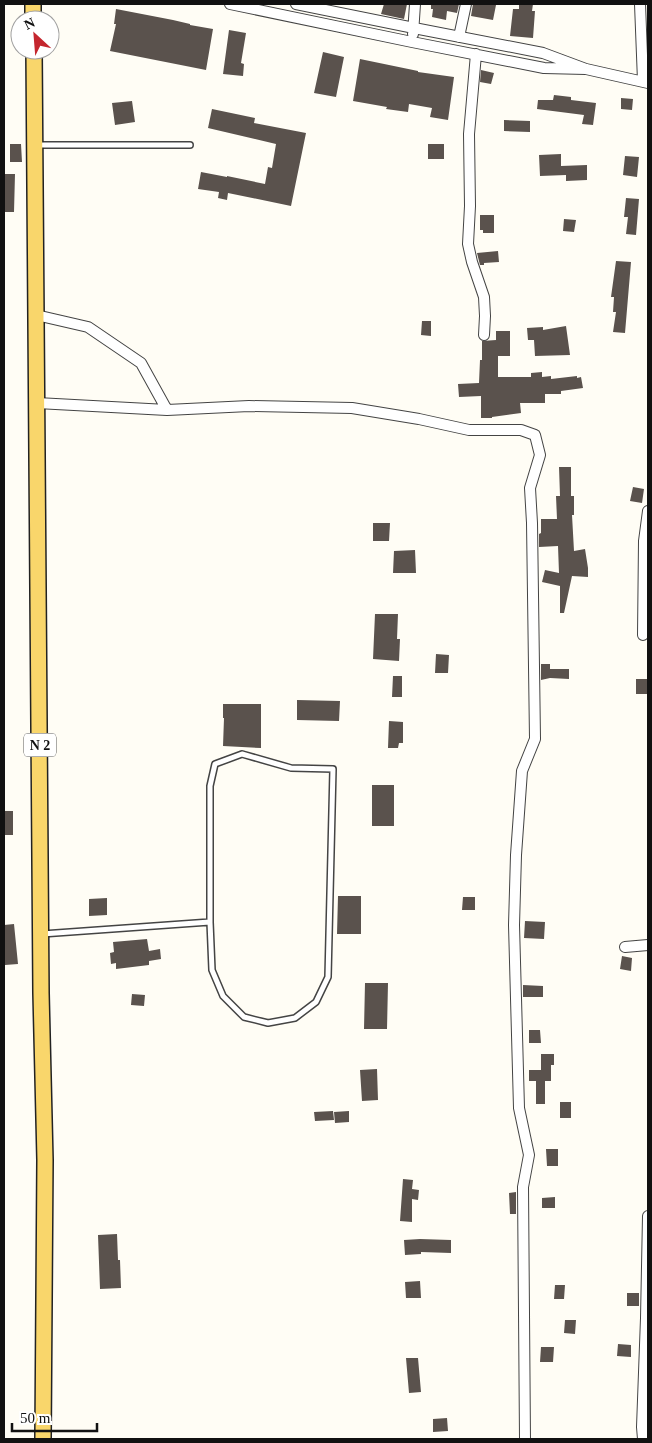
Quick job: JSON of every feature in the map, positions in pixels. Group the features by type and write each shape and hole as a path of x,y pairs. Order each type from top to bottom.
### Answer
{"main road":[{"name":"N 2","path":"34,60 41,993 45,1160 43,1439"}],"street":[{"path":"230,4 544,68 586,69"},
{"path":"296,4 543,53 586,69 645,82 640,4"},
{"path":"412,42 415,4"},
{"path":"459,37 466,4"},
{"path":"476,54 469,134 470,206 468,244 484,296 484,335"},
{"path":"36,315 88,327 141,363 167,410"},
{"path":"37,403 167,410 249,406 352,408 420,419 469,430 521,430 535,435 540,455 530,488 535,739 522,771 516,856 514,925 520,1108 529,1155 523,1187 525,1439"},
{"path":"643,635 644,541 648,511"},
{"path":"625,947 648,945"},
{"path":"643,1439 648,1216"}],"lane":[{"path":"34,144 190,145"},
{"path":"242,754 291,768 333,770 328,977 316,1002 295,1018 268,1023 244,1017 222,996 212,970 210,922 210,786 215,764 242,754"},
{"path":"41,934 210,922"}],"building":[{"path":"384,4 407,4 404,19 381,14"},
{"path":"431,4 459,4 457,13 447,11 446,20 432,17 433,9 431,9"},
{"path":"473,4 496,5 493,20 471,16"},
{"path":"519,4 533,4 532,11 535,11 533,38 510,36 513,9 519,9"},
{"path":"116,9 213,29 206,70 110,51 116,24 114,24"},
{"path":"229,30 246,33 241,63 244,64 243,76 223,74"},
{"path":"323,52 344,57 336,97 314,93"},
{"path":"360,59 418,72 454,77 448,120 430,117 432,108 409,104 408,112 353,101"},
{"path":"481,70 494,73 491,84 480,82"},
{"path":"554,95 571,97 571,100 596,103 593,125 582,124 584,115 537,109 538,100 553,100"},
{"path":"621,98 633,99 632,110 621,109"},
{"path":"132,101 135,122 115,125 112,103"},
{"path":"212,109 255,118 254,123 306,133 291,206 228,193 227,200 218,198 219,192 198,189 201,172 265,184 268,167 272,168 276,144 208,128"},
{"path":"504,120 530,121 530,132 504,131"},
{"path":"10,144 21,144 22,162 10,162"},
{"path":"428,144 444,144 444,159 428,159"},
{"path":"561,154 561,166 587,165 587,180 566,181 566,175 540,176 539,155"},
{"path":"625,156 639,157 637,177 623,175"},
{"path":"4,174 15,174 14,212 4,212"},
{"path":"626,198 639,199 636,235 626,234 628,217 624,217"},
{"path":"480,215 494,215 494,233 483,233 483,230 480,230"},
{"path":"564,219 576,220 574,232 563,231"},
{"path":"498,251 499,262 480,265 477,253"},
{"path":"616,261 631,262 625,333 613,332 616,312 613,312 614,297 611,297"},
{"path":"422,321 431,321 431,336 421,335"},
{"path":"566,326 570,355 535,356 534,340 528,340 527,328 543,327 543,330"},
{"path":"496,331 510,331 510,356 498,356 498,377 531,377 531,373 542,372 542,377 551,376 551,379 577,376 577,378 581,377 583,388 561,391 561,394 545,394 545,403 520,403 521,413 481,418 481,396 459,397 458,384 479,383 482,341 496,340"},
{"path":"559,467 571,467 571,496 574,496 574,515 572,515 574,551 585,549 588,568 588,577 572,576 564,613 560,613 560,586 542,582 545,570 559,573 558,546 539,547 541,519 557,519 556,496 560,496"},
{"path":"633,487 644,489 642,503 630,501"},
{"path":"373,523 390,523 389,541 373,541"},
{"path":"415,550 416,573 393,573 394,551"},
{"path":"375,614 398,614 397,639 400,639 399,661 373,659"},
{"path":"436,654 449,655 448,673 435,673"},
{"path":"541,664 550,664 550,669 569,669 569,679 550,678 541,680"},
{"path":"393,676 402,676 402,697 392,697"},
{"path":"636,679 648,679 648,694 636,694"},
{"path":"297,700 340,701 339,721 297,720"},
{"path":"223,704 261,704 261,748 223,746"},
{"path":"389,721 403,722 403,743 399,743 398,748 388,748"},
{"path":"372,785 394,785 394,826 372,826"},
{"path":"4,811 13,811 13,835 4,835"},
{"path":"338,896 361,896 361,934 337,934"},
{"path":"463,897 475,897 475,910 462,910"},
{"path":"107,898 107,915 89,916 89,899"},
{"path":"525,921 545,922 544,939 524,938"},
{"path":"14,924 18,964 5,965 4,925"},
{"path":"147,939 149,951 160,949 161,959 149,961 149,965 116,969 116,963 111,964 110,953 114,952 113,942"},
{"path":"622,956 632,958 631,971 620,969"},
{"path":"365,983 388,983 387,1029 364,1029"},
{"path":"523,985 543,986 543,997 523,997"},
{"path":"132,994 145,995 144,1006 131,1005"},
{"path":"529,1030 540,1030 541,1043 529,1043"},
{"path":"541,1054 554,1054 554,1065 551,1065 551,1081 545,1081 545,1104 536,1104 536,1081 529,1081 529,1070 541,1070"},
{"path":"377,1069 378,1100 362,1101 360,1070"},
{"path":"560,1102 571,1102 571,1118 560,1118"},
{"path":"333,1111 334,1120 315,1121 314,1112"},
{"path":"349,1111 349,1122 335,1123 334,1112"},
{"path":"546,1149 558,1149 558,1166 547,1166"},
{"path":"403,1179 413,1180 412,1189 419,1190 418,1200 412,1199 412,1222 400,1221"},
{"path":"516,1192 516,1214 510,1214 509,1193"},
{"path":"555,1197 555,1208 542,1208 542,1198"},
{"path":"117,1234 121,1288 100,1289 98,1235"},
{"path":"404,1240 451,1240 451,1253 421,1252 421,1254 405,1255"},
{"path":"420,1281 421,1298 406,1298 405,1282"},
{"path":"555,1285 565,1285 564,1299 554,1299"},
{"path":"627,1293 639,1293 639,1306 627,1306"},
{"path":"565,1320 576,1320 575,1334 564,1333"},
{"path":"618,1344 631,1345 631,1357 617,1356"},
{"path":"541,1347 554,1347 553,1362 540,1362"},
{"path":"406,1358 418,1358 421,1392 409,1393"},
{"path":"447,1418 448,1431 433,1432 433,1419"}]}
